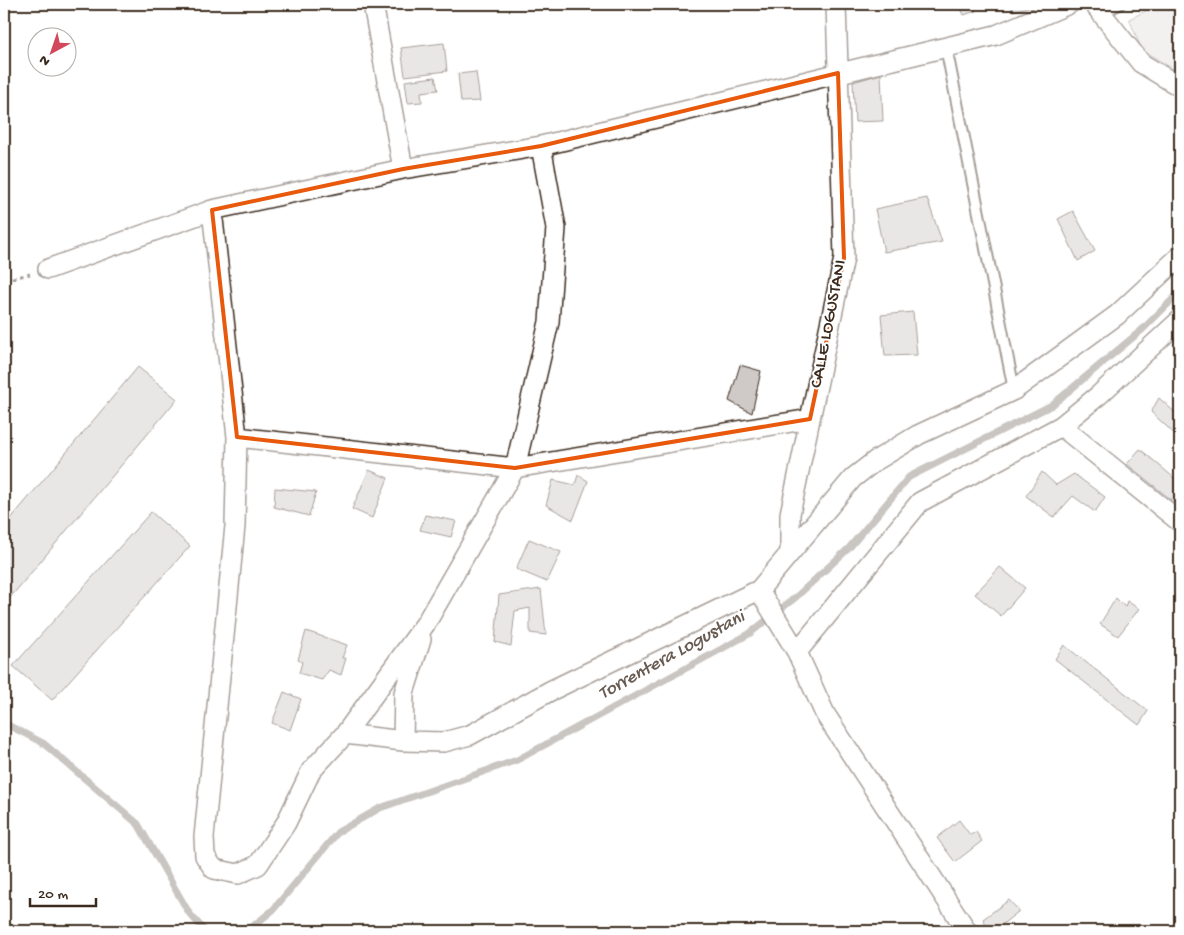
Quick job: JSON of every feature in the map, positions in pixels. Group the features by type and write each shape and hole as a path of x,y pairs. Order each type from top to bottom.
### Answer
{"street":[{"path":"372,4 404,169"},
{"name":"CALLE LOGUSTANI","path":"790,551 790,514 844,258 836,4"},
{"path":"48,269 212,210 404,169 541,146 996,35 1069,4"},
{"path":"1097,8 1141,63 1180,87"},
{"path":"212,210 237,438 236,526 204,837 204,856 214,869 238,874 258,865 286,823 311,770 345,734 426,623 515,468 550,313 556,228 541,146"},
{"path":"345,734 403,741 444,742 470,734 550,691 759,590 852,478 875,461 918,435 1014,390 1117,315 1180,256"},
{"path":"797,652 920,502 1061,426 1099,395 1180,320"},
{"path":"237,438 515,468 810,419"},
{"path":"1061,426 1180,522"},
{"path":"759,590 797,652 825,714 967,931"},
{"path":"403,741 404,693 426,623"}],"lane":[{"path":"1097,8 1119,4"},
{"path":"946,47 1014,390"}],"path":[{"path":"4,280 48,269"}],"highlighted area":[{"path":"838,73 844,258 810,419 515,468 237,437 212,210 403,169 541,146"}],"shaded area":[{"path":"1160,4 1180,4 1180,73 1142,50 1129,19"}],"building":[{"path":"959,4 973,4 976,11 964,15"},
{"path":"1010,4 1031,4 1032,6 1013,11"},
{"path":"444,43 447,71 405,76 401,48"},
{"path":"476,72 480,101 461,102 458,74"},
{"path":"881,74 883,121 855,122 853,82"},
{"path":"435,77 438,90 421,92 422,102 408,103 405,81"},
{"path":"927,198 942,242 884,252 875,209"},
{"path":"1073,211 1095,251 1078,261 1058,219"},
{"path":"913,312 917,355 885,356 881,315"},
{"path":"740,365 761,371 752,413 729,401"},
{"path":"138,367 177,399 4,605 4,527"},
{"path":"1159,398 1180,417 1180,439 1151,412"},
{"path":"1140,449 1180,483 1180,507 1127,464"},
{"path":"369,470 388,478 372,518 352,509"},
{"path":"1042,472 1056,485 1074,474 1105,497 1095,512 1073,496 1054,517 1026,496"},
{"path":"578,475 588,481 573,520 546,505 553,480 575,485"},
{"path":"275,488 316,492 309,516 274,507"},
{"path":"151,512 190,546 52,700 13,666"},
{"path":"425,515 456,521 451,537 420,530"},
{"path":"529,539 561,552 547,582 516,569"},
{"path":"1000,567 1025,588 1001,616 975,594"},
{"path":"541,589 546,635 530,633 530,608 515,611 511,646 495,642 499,595"},
{"path":"1116,598 1125,607 1127,601 1139,609 1118,636 1100,624"},
{"path":"306,631 347,645 342,658 346,658 341,675 329,670 322,680 299,673 302,662 298,660"},
{"path":"1064,645 1148,711 1139,725 1055,659"},
{"path":"284,692 301,699 290,730 272,723"},
{"path":"959,820 970,835 976,832 982,841 955,862 937,838"},
{"path":"1009,900 1019,911 994,931 990,931 983,919"}],"waterway":[{"name":"Torrentera Logustani","path":"247,931 273,910 338,832 380,808 517,760 749,634 796,597 849,548 909,477 1052,405 1143,329 1180,292"},
{"path":"4,723 43,743 138,824 189,913 205,931"}]}
